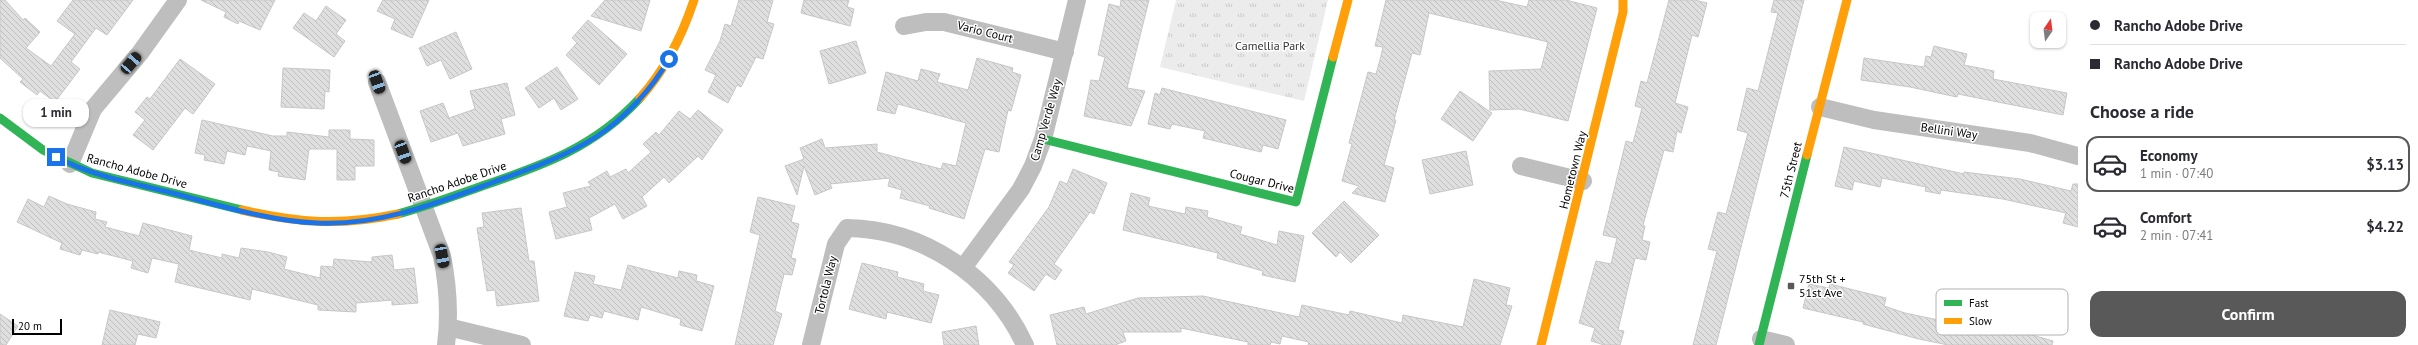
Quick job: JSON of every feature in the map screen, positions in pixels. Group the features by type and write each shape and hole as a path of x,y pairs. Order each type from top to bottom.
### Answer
{"street":[{"path":"70,164 93,109 140,53 178,0"},
{"name":"Rancho Adobe Drive","path":"0,118 42,150 92,173 278,219 317,223 352,222 424,208 556,158 597,136 624,115 643,96 664,69 680,39 694,0"},
{"name":"Camp Verde Way","path":"963,268 1021,189 1043,139 1078,0"},
{"name":"Cougar Drive","path":"1043,139 1296,202 1348,0"},
{"name":"Hometown Way","path":"1541,345 1583,182 1624,12 1623,0"},
{"name":"75th Street","path":"1760,342 1846,0"},
{"name":"Vario Court","path":"904,26 926,22 944,22 1065,52"},
{"path":"377,82 442,256 447,284 448,327 446,345"},
{"name":"Bellini Way","path":"1820,107 1874,120 2030,143 2078,156"},
{"path":"1521,166 1583,182"},
{"name":"Tortola Way","path":"811,345 836,244 846,228 867,228 900,236 927,246 963,268"},
{"path":"963,268 982,284 1001,306 1025,345"},
{"path":"448,327 522,345"},
{"path":"1760,342 1786,345"}],"green space":[{"name":"Camellia Park","path":"1176,0 1328,0 1304,101 1160,67"}],"building":[{"path":"0,0 5,0 23,20 25,18 40,32 26,48 51,66 75,34 57,21 73,0 133,0 107,35 96,28 71,62 80,69 55,102 40,91 37,95 20,82 23,79 0,58"},
{"path":"201,0 275,0 260,30 239,21 238,24 224,17 226,12"},
{"path":"383,0 429,0 412,38 391,29 395,19 377,11"},
{"path":"605,0 650,0 641,31 591,16"},
{"path":"739,0 773,0 767,22 774,24 763,59 756,57 741,87 737,85 728,103 708,92 716,75 705,70 720,41 725,24 731,26"},
{"path":"804,0 849,0 847,7 854,9 850,26 801,13"},
{"path":"1121,0 1149,0 1127,88 1145,91 1131,126 1084,116 1091,80 1099,81 1105,57 1098,55 1109,4 1120,7"},
{"path":"1386,0 1495,0 1527,7 1529,0 1566,0 1597,8 1568,121 1519,109 1490,110 1489,71 1541,69 1548,42 1429,13 1420,55 1412,53 1394,120 1396,120 1384,165 1394,168 1385,202 1352,193 1359,186 1342,181 1352,144 1349,143 1368,72 1376,74 1380,60 1383,47 1375,46"},
{"path":"1669,0 1695,0 1707,3 1698,37 1692,35 1675,103 1688,107 1681,133 1677,131 1673,152 1664,150 1643,225 1645,226 1642,240 1650,242 1646,260 1635,258 1618,330 1624,331 1620,345 1604,345 1591,341 1595,328 1579,323 1596,261 1611,264 1617,238 1603,235 1626,141 1633,143 1642,108 1635,106 1641,81 1647,83"},
{"path":"1774,0 1804,0 1716,345 1693,345 1717,251 1708,249 1718,212 1726,214 1748,133 1737,130 1747,88 1758,91 1778,13 1771,12"},
{"path":"326,6 346,20 336,34 345,41 334,57 293,28 304,13 316,21"},
{"path":"588,20 627,54 599,85 566,55 577,43 572,38"},
{"path":"456,32 472,69 450,79 441,60 427,66 419,48"},
{"path":"856,41 866,73 829,84 820,51"},
{"path":"1934,46 1967,54 1964,65 1994,71 1993,79 2067,93 2063,115 1958,94 1957,97 1910,87 1861,80 1864,58 1924,67 1926,56 1931,57"},
{"path":"977,58 1013,68 1012,72 1021,75 1011,111 1008,110 999,152 985,149 964,219 929,208 930,206 900,198 902,190 888,186 890,178 830,184 832,188 815,195 804,166 797,195 785,166 804,159 800,148 822,139 825,148 877,144 877,152 941,169 943,163 956,166 966,123 898,104 895,114 877,110 886,72 918,81 921,69 940,74 937,82 968,90"},
{"path":"180,59 215,84 193,114 185,108 153,150 133,135 145,120 135,112 147,97 150,99"},
{"path":"557,67 578,99 561,110 554,98 539,108 525,88"},
{"path":"283,68 330,70 329,92 325,91 324,109 281,107"},
{"path":"507,83 515,115 501,119 505,134 463,146 458,133 431,142 420,111 443,103 449,118 475,109 470,91"},
{"path":"1162,88 1286,120 1278,149 1263,145 1261,152 1203,138 1205,131 1172,124 1170,129 1148,124 1155,93 1160,95"},
{"path":"1460,91 1492,113 1473,141 1441,119"},
{"path":"698,110 723,130 702,160 698,156 669,183 664,177 642,197 647,206 623,219 615,204 589,218 592,230 556,239 549,212 567,207 563,193 591,186 588,182 607,171 610,177 626,169 628,173 651,152 643,144 656,132 659,135 679,111 690,119"},
{"path":"202,120 273,136 287,136 287,132 329,137 329,130 350,130 350,139 374,140 374,166 355,166 355,180 337,180 337,149 309,149 305,180 278,176 279,172 269,170 271,151 247,146 245,155 227,151 224,164 204,160 205,155 195,153"},
{"path":"1844,147 1964,174 1964,172 2020,179 2071,191 2073,184 2078,184 2078,227 2063,223 2066,213 2003,199 1941,190 1940,194 1925,191 1926,187 1882,178 1880,187 1854,181 1852,190 1835,186"},
{"path":"1466,151 1473,185 1430,194 1422,160"},
{"path":"1073,169 1107,183 1094,214 1090,212 1054,264 1062,270 1055,280 1046,274 1034,291 1008,273 1014,265 1009,262 1049,207 1060,181 1067,184"},
{"path":"1131,193 1150,198 1148,206 1185,214 1186,207 1208,211 1207,217 1242,227 1240,234 1277,245 1279,231 1304,236 1295,282 1262,275 1263,271 1217,258 1218,253 1123,230"},
{"path":"49,196 67,204 96,212 95,219 107,222 105,227 139,236 143,223 192,236 189,250 222,258 222,254 239,258 241,248 268,252 287,257 284,269 320,278 321,266 333,267 334,259 372,262 372,257 392,255 394,270 414,268 418,303 392,305 392,300 356,303 356,312 318,310 318,305 252,289 250,300 175,282 179,264 152,258 148,273 131,268 133,261 98,252 98,254 82,250 80,255 60,249 62,243 17,222 28,199 44,207"},
{"path":"758,197 795,206 791,222 799,224 791,258 796,259 792,275 784,274 775,311 782,314 773,345 735,345 760,235 750,232"},
{"path":"1344,201 1379,235 1351,263 1340,252 1336,257 1312,233"},
{"path":"521,208 529,261 534,261 539,301 497,306 495,290 487,291 477,228 484,227 482,213"},
{"path":"862,263 898,272 897,277 924,284 923,291 939,295 931,323 887,312 886,319 849,309"},
{"path":"628,265 678,278 679,271 697,275 696,281 714,286 702,331 680,325 681,319 641,307 638,320 604,311 602,318 590,315 588,321 564,316 575,272 595,276 593,284 621,290"},
{"path":"1474,279 1510,288 1506,305 1512,306 1500,345 1308,345 1309,342 1282,336 1280,344 1271,342 1270,345 1248,345 1248,342 1181,328 1181,332 1123,332 1126,341 1115,345 1057,345 1050,315 1084,307 1086,314 1138,298 1203,296 1299,317 1302,305 1349,315 1350,311 1402,323 1403,315 1463,327"},
{"path":"1809,284 1829,288 1830,284 1886,298 1884,306 1905,313 1936,320 1936,335 2032,335 2053,341 2052,345 1948,345 1919,339 1863,324 1863,322 1803,308"},
{"path":"110,310 160,322 156,338 138,334 135,345 102,345"},
{"path":"0,314 18,326 6,345 0,345"},
{"path":"976,326 979,345 944,345 942,332"}],"traffic: fast":[{"path":"1043,139 1296,202 1333,57"},
{"path":"398,214 505,178 547,162 587,142 623,115 640,98"},
{"path":"0,118 43,150 92,173 242,210"},
{"path":"1759,345 1807,155"}],"traffic: slow":[{"path":"640,98 658,76 672,52 694,0"},
{"path":"1333,57 1348,0"},
{"path":"1541,345 1623,12 1623,0"},
{"path":"1807,155 1847,0"},
{"path":"242,210 282,218 320,221 357,220 398,214"}],"place":[{"name":"75th St + 51st Ave","path":"1791,286"}],"route":[{"path":"56,157 92,173 278,219 317,223 352,222 424,208 568,154 597,136 624,115 643,96 664,69 669,59"}]}
